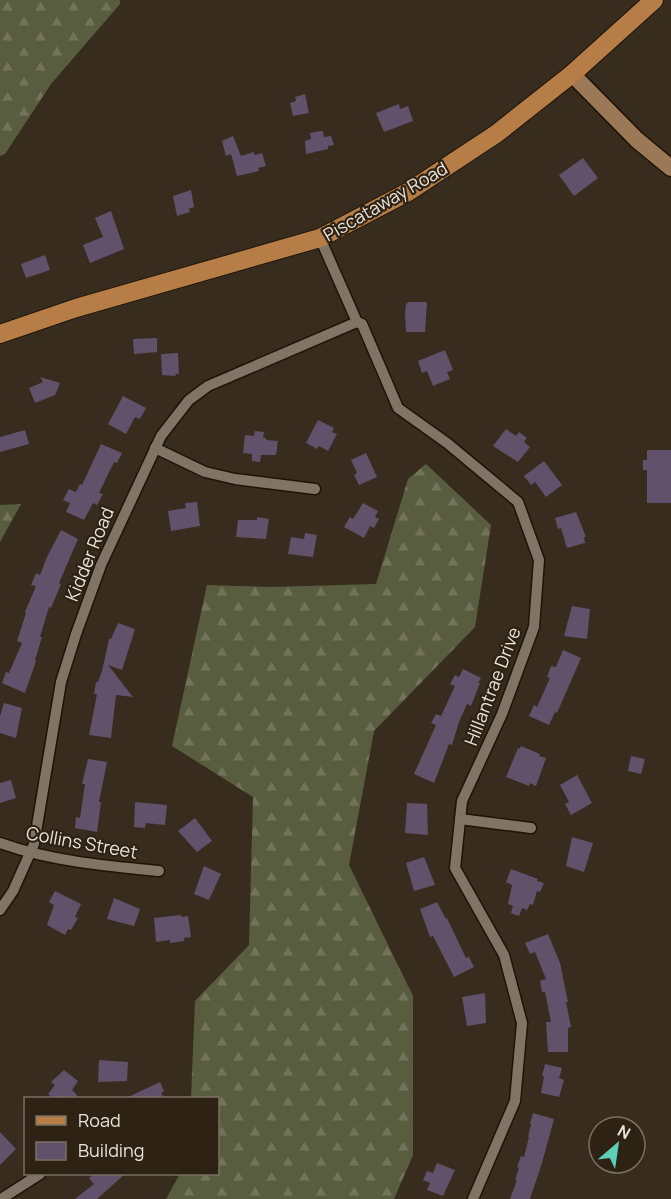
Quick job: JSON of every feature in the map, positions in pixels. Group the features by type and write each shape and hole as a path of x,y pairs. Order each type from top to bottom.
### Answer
{"main road":[{"name":"Piscataway Road","path":"0,334 76,308 321,238 408,192 496,134 572,75 654,0"}],"street":[{"path":"572,75 637,140 671,168"},
{"name":"Hillantrae Drive","path":"321,238 357,322 362,324 398,408 447,443 518,502 539,560 534,627 502,714 462,801 460,819 455,868 504,955 522,1023 515,1101 473,1199"},
{"name":"Kidder Road","path":"0,910 13,891 36,836 59,691 67,659 101,565 155,447 177,413 208,386 357,322"},
{"path":"155,447 205,472 235,479 315,489"},
{"path":"460,819 531,828"},
{"name":"Collins Street","path":"0,843 31,852 93,864 159,871"},
{"path":"1,1199 37,1175"}],"green space":[{"path":"0,0 120,0 120,4 51,84 5,154 0,156"},
{"path":"426,464 491,525 475,627 374,731 349,865 413,996 413,1155 394,1199 166,1199 179,1175 219,1175 219,1097 191,1097 195,1001 249,945 253,797 172,746 207,585 271,587 376,584 408,479"},
{"path":"21,504 0,542 0,505"}],"building":[{"path":"305,94 309,113 293,116 290,103 296,101 295,97"},
{"path":"399,104 400,109 408,106 413,121 384,132 376,113"},
{"path":"323,131 324,137 331,136 334,145 328,146 328,149 306,154 305,141 311,139 310,133"},
{"path":"233,136 241,156 254,152 254,155 262,153 266,166 258,168 259,171 237,176 231,154 226,156 222,141"},
{"path":"583,158 598,178 574,196 559,175"},
{"path":"191,190 194,207 189,209 190,212 177,216 173,196"},
{"path":"111,211 124,249 90,263 83,245 103,237 95,218"},
{"path":"45,255 50,270 26,278 21,264"},
{"path":"427,302 425,332 406,332 405,313 406,304"},
{"path":"157,338 157,352 134,354 133,339"},
{"path":"445,350 453,370 447,372 450,379 433,386 427,371 422,373 418,361"},
{"path":"178,353 179,374 175,374 176,376 162,375 161,354"},
{"path":"40,377 60,383 55,395 35,403 29,388 43,382"},
{"path":"123,396 146,408 140,419 135,417 126,434 108,424"},
{"path":"318,420 334,428 332,432 337,434 328,451 319,446 317,449 306,443"},
{"path":"506,429 516,436 519,432 527,438 524,442 530,447 518,462 493,446"},
{"path":"25,430 29,444 0,452 0,437"},
{"path":"255,431 264,432 263,438 266,440 278,441 276,455 261,455 260,462 252,461 252,454 243,453 245,435 254,436"},
{"path":"101,444 122,453 117,463 114,462 99,493 103,494 97,505 93,503 84,520 66,512 70,503 63,500 69,489 76,492 80,484 82,485"},
{"path":"647,450 671,450 671,503 647,503 647,470 643,470 643,460 647,460"},
{"path":"366,453 377,477 359,485 351,460"},
{"path":"544,461 562,485 546,497 535,482 531,485 524,476"},
{"path":"197,502 200,526 171,531 168,511 186,508 185,503"},
{"path":"363,503 378,511 375,517 379,519 374,528 370,526 364,538 344,527 350,517 353,519"},
{"path":"576,512 586,537 584,537 585,543 567,548 561,528 558,529 555,518"},
{"path":"257,517 269,519 266,539 236,537 238,520 257,520"},
{"path":"61,530 78,539 51,608 49,607 36,661 25,693 2,683 22,643 17,641 25,612 36,586 31,585 36,573 40,575"},
{"path":"305,533 317,535 313,557 288,554 291,537 304,539"},
{"path":"572,606 590,609 587,639 564,636"},
{"path":"118,623 135,629 122,670 108,665 133,697 116,695 111,738 89,735 97,694 94,694 96,682 102,671 109,639"},
{"path":"563,650 581,658 557,713 555,712 549,725 529,716 534,705 537,707 550,678 547,677 551,666 556,667"},
{"path":"463,669 481,678 478,683 480,683 471,706 467,704 452,745 449,744 434,783 414,774 436,725 431,723 436,714 441,716 455,686 450,684 455,675 459,677"},
{"path":"4,703 22,708 16,738 0,733 0,716"},
{"path":"521,746 546,758 536,786 530,783 529,786 506,777 518,748 520,749"},
{"path":"631,756 645,759 641,774 628,771"},
{"path":"88,759 107,762 99,802 101,802 97,832 75,828 76,817 80,818 85,784 82,784"},
{"path":"577,775 592,803 571,815 565,804 569,802 560,785"},
{"path":"11,780 16,798 0,803 0,783"},
{"path":"135,802 167,805 165,825 146,823 145,828 134,827"},
{"path":"407,803 427,804 428,835 405,833"},
{"path":"195,818 212,841 197,852 178,831"},
{"path":"572,837 593,843 584,872 566,866"},
{"path":"424,857 435,885 414,891 406,863"},
{"path":"204,866 221,874 209,900 194,894"},
{"path":"511,869 544,883 540,892 537,891 533,905 530,904 527,910 522,908 519,916 511,913 513,906 508,904 512,885 506,882"},
{"path":"55,891 81,904 75,917 78,918 65,935 47,925 54,905 49,902"},
{"path":"114,898 140,909 134,926 107,919"},
{"path":"437,902 466,958 469,957 474,967 454,977 433,936 430,937 420,909"},
{"path":"181,915 181,917 188,916 191,937 184,938 184,941 170,943 170,940 156,942 154,918"},
{"path":"548,934 560,963 568,1002 566,1002 571,1027 568,1028 568,1052 548,1052 546,1022 551,1022 545,992 542,992 540,981 546,979 535,952 530,954 525,943"},
{"path":"485,993 486,1023 467,1026 462,997"},
{"path":"99,1060 128,1062 127,1081 98,1082"},
{"path":"545,1064 562,1068 559,1078 564,1080 559,1097 541,1093"},
{"path":"64,1070 78,1081 72,1090 77,1095 75,1097 52,1097 48,1094 55,1085 51,1082"},
{"path":"160,1082 164,1091 161,1093 163,1097 128,1097"},
{"path":"533,1113 554,1119 530,1199 510,1199 517,1180 515,1180 519,1168 517,1167 521,1156 524,1157"},
{"path":"0,1132 16,1149 0,1165"},
{"path":"437,1163 455,1170 443,1196 427,1190 430,1183 423,1180 427,1171 433,1173"},
{"path":"93,1175 124,1175 97,1199 75,1199 94,1184 89,1178"}]}
